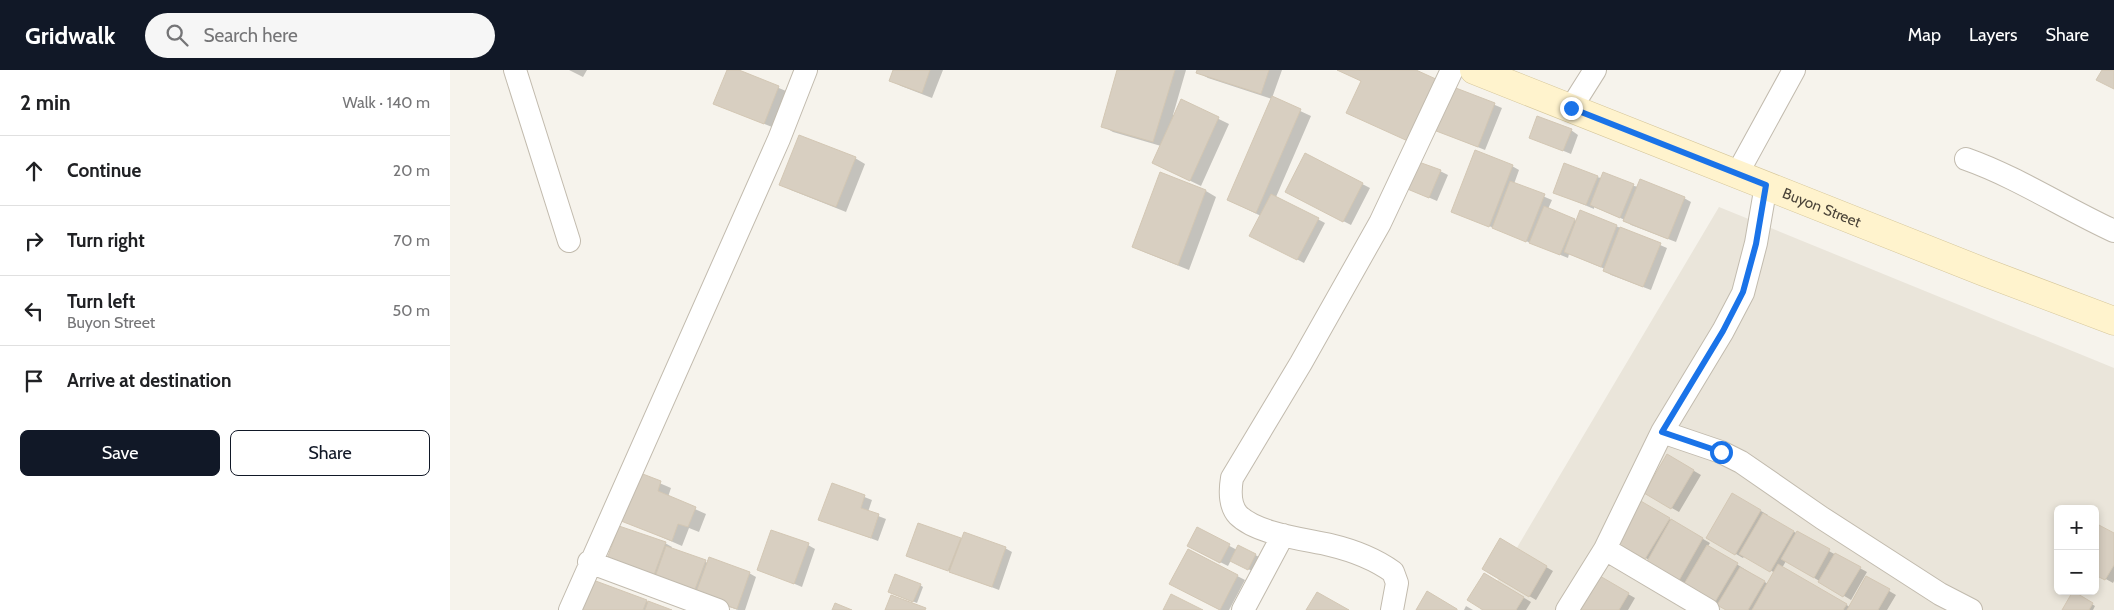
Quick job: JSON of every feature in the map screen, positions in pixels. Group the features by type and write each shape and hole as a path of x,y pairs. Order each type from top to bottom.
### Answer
{"main road":[{"name":"Buyon Street","path":"1474,70 2114,321"}],"street":[{"path":"515,70 569,241"},
{"path":"570,610 589,562 641,452 772,157 806,70"},
{"path":"1392,610 1397,583 1394,572 1371,559 1331,545 1283,535 1246,522 1236,513 1231,500 1230,488 1232,478 1301,363 1380,223 1452,70"},
{"path":"1571,108 1596,70"},
{"path":"1737,174 1794,70"},
{"path":"1966,159 1992,168 2114,231"},
{"path":"1567,610 1605,549 1662,432 1723,331 1743,292 1756,244 1766,185"},
{"path":"1662,432 1721,452 1741,462 1830,524 1940,594 1971,610"},
{"path":"1243,610 1283,535"},
{"path":"1605,549 1708,610"},
{"path":"589,562 718,610"}],"shaded area":[{"path":"1719,207 2114,368 2114,610 1480,610"}],"building":[{"path":"727,70 739,70 779,86 764,124 713,104"},
{"path":"893,70 930,70 922,93 889,81"},
{"path":"1117,70 1175,70 1153,142 1101,127"},
{"path":"1197,70 1269,70 1261,94 1196,73"},
{"path":"1337,70 1416,70 1438,80 1410,142 1346,113 1361,81"},
{"path":"2102,70 2114,70 2114,89 2096,80"},
{"path":"1448,85 1495,103 1478,147 1431,129"},
{"path":"1272,96 1301,109 1256,213 1227,200"},
{"path":"1181,99 1219,117 1190,181 1152,163"},
{"path":"1537,116 1572,129 1563,151 1529,138"},
{"path":"799,135 856,157 836,207 779,185"},
{"path":"1475,150 1513,165 1489,227 1451,212"},
{"path":"1305,153 1363,183 1343,222 1285,192"},
{"path":"1416,161 1441,170 1429,198 1405,188"},
{"path":"1564,163 1598,176 1586,205 1553,193"},
{"path":"1160,172 1206,190 1178,265 1132,247"},
{"path":"1603,172 1634,184 1620,218 1590,205"},
{"path":"1640,179 1685,197 1668,239 1623,221"},
{"path":"1510,181 1545,194 1526,242 1492,228"},
{"path":"1271,194 1319,218 1297,260 1249,236"},
{"path":"1544,206 1575,219 1560,255 1529,243"},
{"path":"1580,210 1617,225 1601,267 1564,252"},
{"path":"1620,227 1661,243 1643,287 1603,271"},
{"path":"1667,454 1694,470 1671,509 1644,493"},
{"path":"635,471 661,481 658,491 696,507 688,527 678,524 672,541 616,519"},
{"path":"832,483 865,495 861,508 879,514 871,538 818,520"},
{"path":"1732,493 1761,510 1735,555 1706,538"},
{"path":"1639,500 1670,518 1645,559 1615,542"},
{"path":"1763,513 1794,531 1770,572 1739,554"},
{"path":"1671,519 1703,538 1677,584 1645,565"},
{"path":"918,523 961,538 948,571 906,556"},
{"path":"2099,525 2114,533 2114,565 2105,580 2099,577"},
{"path":"619,526 666,542 654,575 607,559"},
{"path":"1197,527 1230,544 1220,563 1187,546"},
{"path":"771,530 809,543 794,584 757,570"},
{"path":"1797,531 1830,549 1814,578 1781,559"},
{"path":"964,532 1006,547 992,587 949,572"},
{"path":"1500,538 1547,566 1529,597 1482,569"},
{"path":"1238,545 1256,554 1248,570 1230,561"},
{"path":"1707,545 1738,563 1715,602 1684,584"},
{"path":"666,546 706,560 694,592 655,577"},
{"path":"1188,549 1238,575 1220,610 1169,584"},
{"path":"1835,553 1861,567 1843,597 1818,582"},
{"path":"709,557 750,572 737,609 695,595"},
{"path":"1778,564 1847,604 1843,610 1752,610"},
{"path":"1740,567 1765,581 1748,610 1726,610 1717,605"},
{"path":"1593,572 1629,593 1619,610 1571,610"},
{"path":"1484,573 1524,597 1516,610 1483,610 1467,600"},
{"path":"895,574 921,584 913,602 888,592"},
{"path":"1866,576 1890,589 1878,610 1847,610"},
{"path":"593,580 647,600 643,610 582,610"},
{"path":"1427,591 1457,609 1457,610 1416,610"},
{"path":"1317,592 1349,610 1306,610"},
{"path":"1171,594 1203,610 1163,610"},
{"path":"891,595 926,608 925,610 885,610"},
{"path":"2071,595 2080,595 2093,603 2089,610 2062,610"},
{"path":"648,601 672,610 645,610"},
{"path":"835,603 852,610 832,610"}],"route":[{"path":"1571,108 1766,185 1756,244 1743,292 1723,331 1662,432 1721,452"}]}
